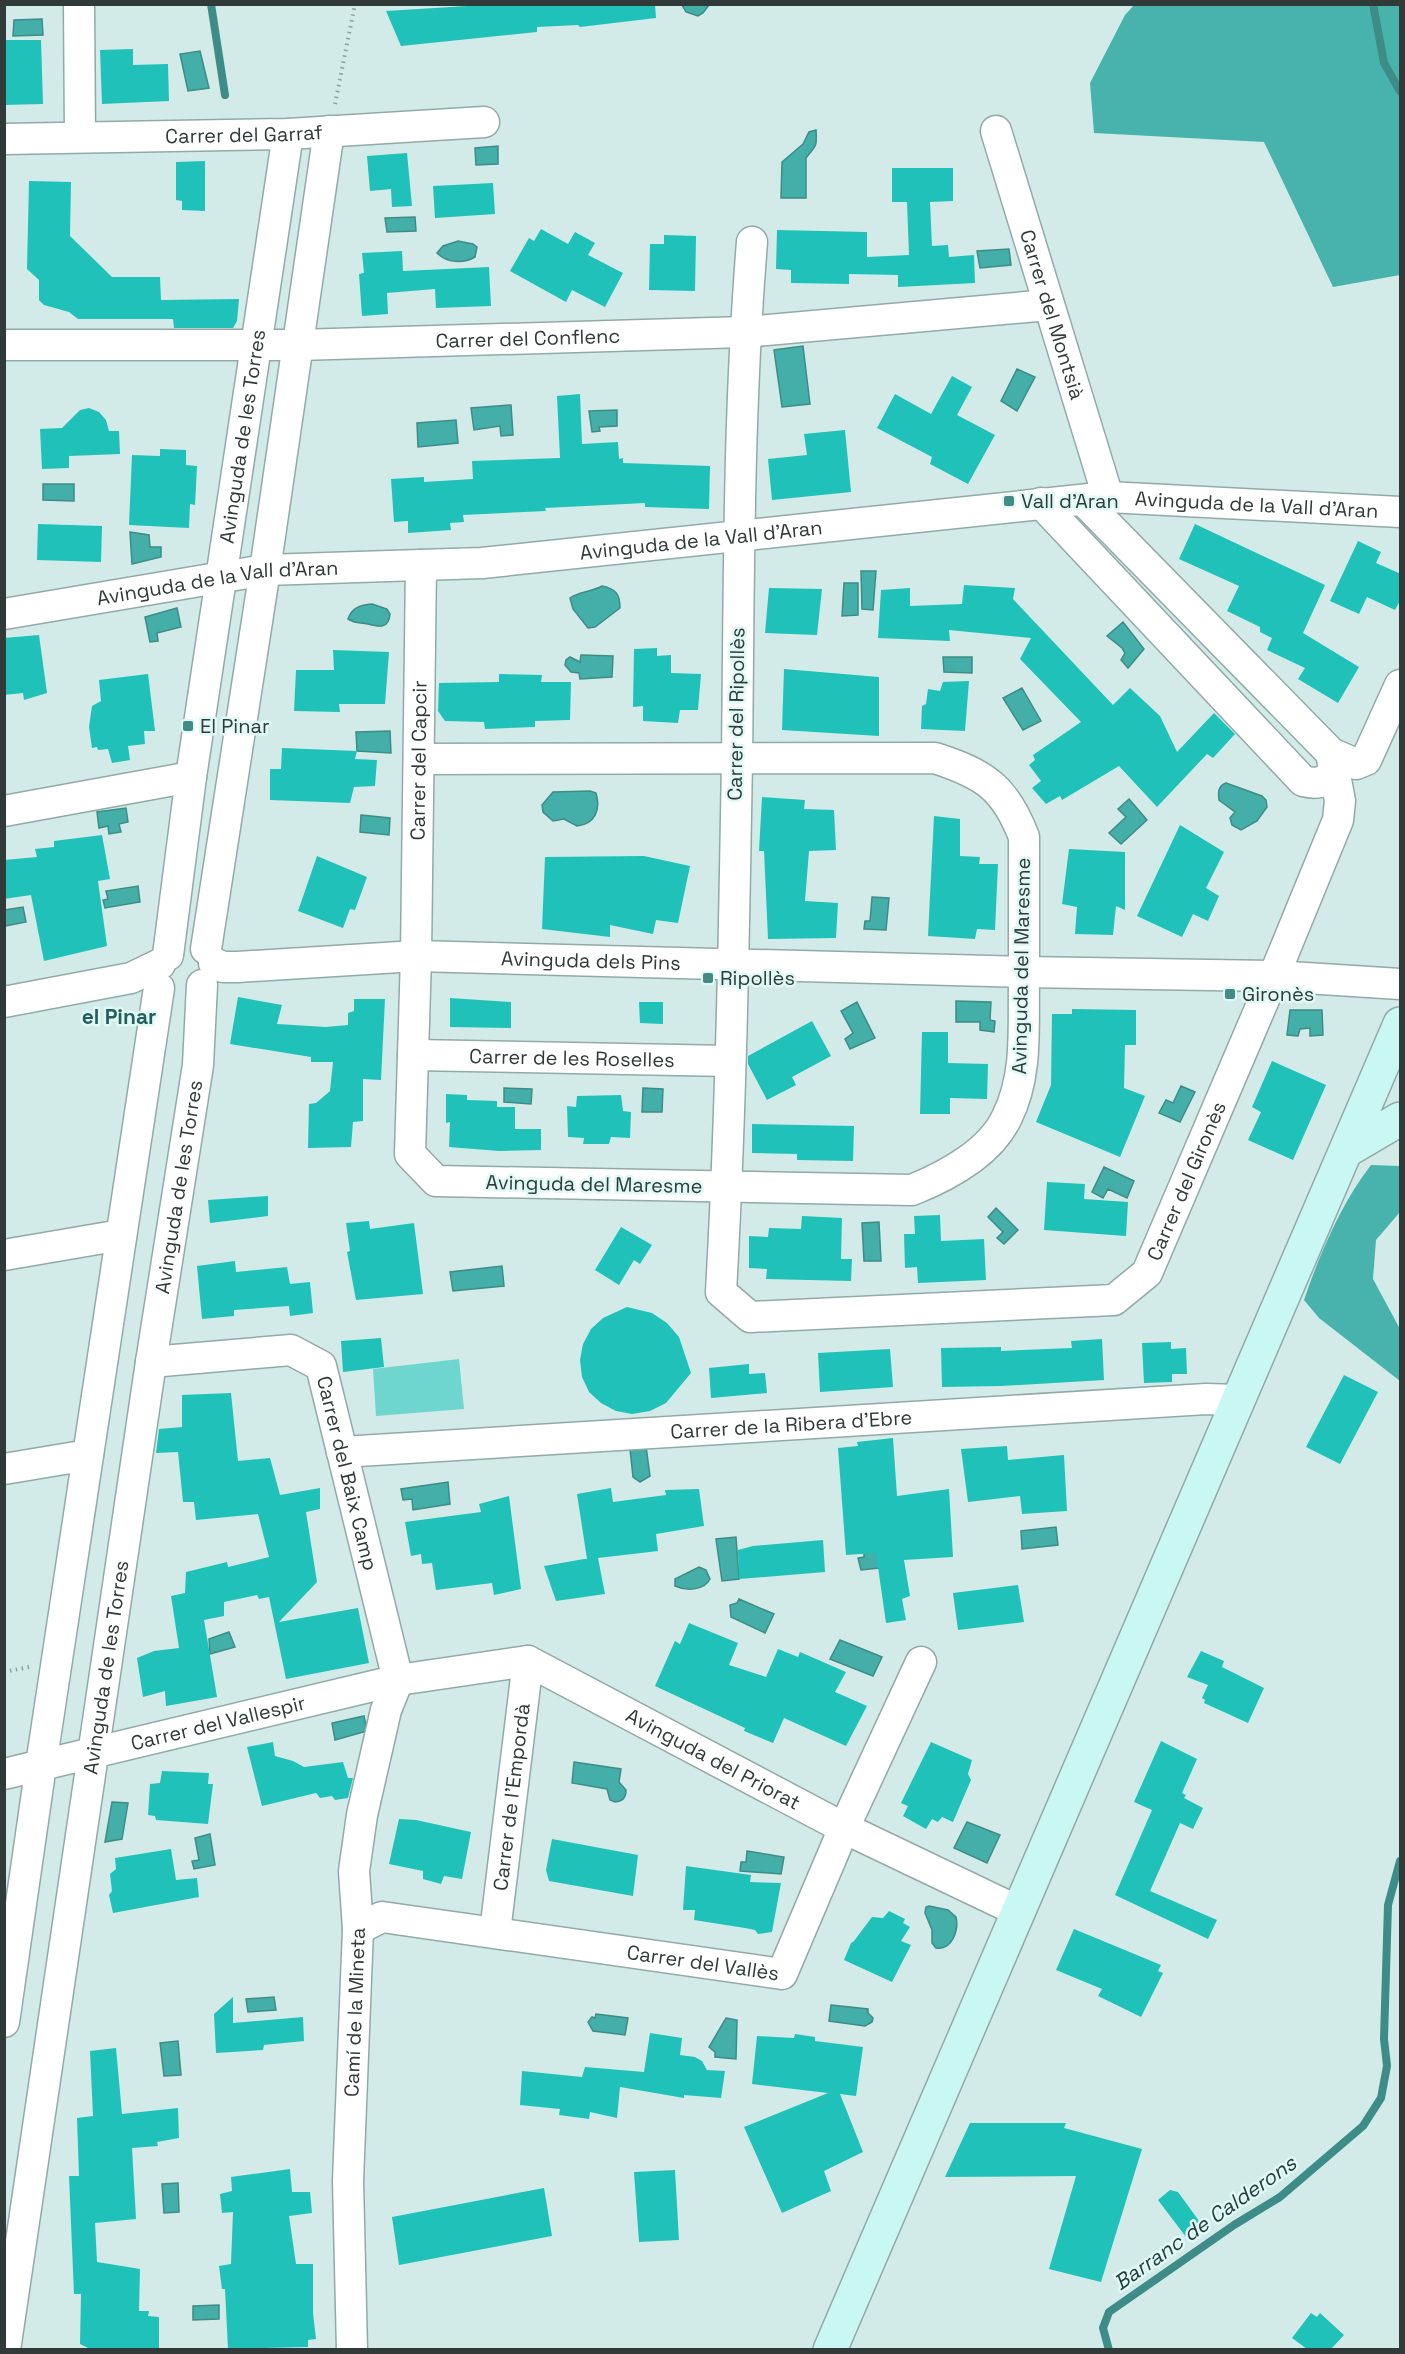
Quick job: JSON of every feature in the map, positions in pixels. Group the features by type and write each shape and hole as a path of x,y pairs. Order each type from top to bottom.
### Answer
{"street":[{"path":"79,4 80,137"},
{"name":"Carrer del Garraf","path":"4,139 288,134 484,122"},
{"name":"Avinguda de les Torres","path":"4,2349 151,1362 198,1065 207,966 329,131"},
{"name":"Carrer del Montsià","path":"996,131 1049,305 1096,499 1333,761"},
{"name":"Avinguda de les Torres","path":"4,2022 121,1235 155,974 191,777 288,134"},
{"name":"Carrer del Ripollès","path":"727,1187 738,536 745,332 752,242"},
{"name":"Carrer del Conflenc","path":"4,345 298,345 745,332 1049,305"},
{"name":"Avinguda de la Vall d'Aran","path":"4,614 265,570 482,563 1096,499 1401,512"},
{"path":"1041,504 1303,781 1322,783 1329,778 1333,761 1356,764 1366,760 1401,685"},
{"name":"Carrer del Capcir","path":"416,956 421,565"},
{"name":"Avinguda del Maresme","path":"416,956 410,1154 436,1181 912,1190 940,1179 965,1162 994,1137 1007,1118 1023,1066 1024,837 1014,811 994,787 968,769 935,758 420,759"},
{"name":"Carrer del Gironès","path":"727,1187 721,1292 750,1317 1114,1300 1147,1273 1338,820 1340,801 1333,761"},
{"path":"4,811 191,777"},
{"path":"4,1002 155,974 174,949 187,944 207,966 184,997 173,998 165,995 155,974"},
{"name":"Avinguda dels Pins","path":"207,966 237,967 416,956 1024,972 1274,976 1401,984"},
{"path":"830,2349 1401,1024"},
{"name":"Carrer de les Roselles","path":"413,1055 730,1060"},
{"path":"1349,1149 1401,1119"},
{"path":"4,1255 121,1235"},
{"name":"Carrer del Baix Camp","path":"151,1362 291,1350 321,1366 398,1680"},
{"name":"Carrer de la Ribera d'Ebre","path":"342,1452 1206,1399 1239,1400"},
{"path":"4,1469 88,1455"},
{"path":"398,1680 528,1661"},
{"name":"Avinguda del Priorat","path":"528,1661 844,1828 1018,1911"},
{"name":"Carrer de l'Empordà","path":"495,1932 528,1661"},
{"name":"Carrer del Vallès","path":"358,1929 382,1917 782,1974 844,1828 921,1662"},
{"name":"Carrer del Vallespir","path":"4,1774 398,1680"},
{"name":"Camí de la Mineta","path":"352,2349 348,2181 358,1929 354,1871 362,1815 386,1710 398,1680"}],"path":[{"path":"329,131 355,4"}],"shaded area":[{"path":"682,4 709,5 698,16 686,12"},
{"path":"1134,5 1400,5 1400,275 1333,287 1264,142 1094,133 1090,83 1125,15"},
{"path":"42,19 43,35 13,36 14,20"},
{"path":"200,51 209,88 188,91 180,54"},
{"path":"816,130 815,146 806,158 806,198 781,198 782,162 803,144 809,132"},
{"path":"498,146 498,164 476,165 475,148"},
{"path":"415,217 416,231 387,232 385,218"},
{"path":"458,241 477,247 475,257 465,261 455,261 445,259 437,253 443,246"},
{"path":"1009,249 1011,265 980,268 977,251"},
{"path":"803,346 810,404 782,407 774,350"},
{"path":"1017,369 1035,377 1017,411 1001,401"},
{"path":"511,405 513,435 501,436 500,426 474,430 471,408"},
{"path":"617,410 617,426 599,427 600,431 592,432 589,411"},
{"path":"456,420 458,443 418,447 417,423"},
{"path":"43,484 74,484 74,501 43,500"},
{"path":"130,532 149,535 150,547 161,547 161,557 132,564"},
{"path":"861,571 876,571 873,610 862,609"},
{"path":"844,583 858,583 858,615 842,616"},
{"path":"602,586 616,593 620,608 595,627 588,628 573,609 570,598"},
{"path":"372,604 387,609 390,614 386,625 376,626 348,619 357,607"},
{"path":"177,608 181,627 157,633 158,641 150,642 145,617"},
{"path":"1123,622 1144,649 1128,668 1121,660 1125,653 1122,648 1107,636"},
{"path":"581,655 613,656 612,677 580,679 579,673 571,672 565,665 566,660 570,657 580,662"},
{"path":"943,657 972,657 972,673 944,672"},
{"path":"1022,688 1041,721 1023,730 1003,698"},
{"path":"390,731 391,753 357,751 356,732"},
{"path":"1226,783 1262,796 1266,800 1267,807 1257,821 1241,830 1232,825 1230,818 1235,812 1219,800 1219,790"},
{"path":"590,791 596,793 597,810 592,819 583,825 577,826 564,819 553,821 543,812 542,805 553,792"},
{"path":"1129,799 1147,820 1121,844 1109,833 1126,817 1118,809"},
{"path":"126,808 128,822 119,824 121,832 109,834 108,826 99,828 97,812"},
{"path":"361,815 390,818 389,835 360,832"},
{"path":"138,886 140,902 105,908 103,900 108,899 106,891"},
{"path":"872,897 889,898 886,930 864,929 865,921 870,921"},
{"path":"23,907 26,922 5,926 5,910"},
{"path":"956,1001 991,1002 990,1020 995,1021 994,1032 980,1030 980,1022 956,1022"},
{"path":"857,1002 875,1038 850,1049 845,1039 853,1033 841,1011"},
{"path":"1290,1010 1322,1010 1323,1035 1310,1036 1310,1028 1300,1029 1298,1036 1287,1035"},
{"path":"1181,1086 1195,1092 1180,1122 1159,1113 1166,1100 1173,1103"},
{"path":"504,1088 532,1089 531,1104 504,1102"},
{"path":"643,1088 663,1089 662,1112 642,1112"},
{"path":"1371,1165 1400,1166 1400,1212 1376,1240 1373,1279 1400,1329 1400,1381 1319,1318 1304,1300 1332,1230 1350,1196"},
{"path":"1104,1167 1134,1181 1127,1198 1108,1189 1103,1198 1092,1192"},
{"path":"996,1208 1018,1230 1004,1244 997,1238 1003,1232 988,1217"},
{"path":"879,1222 881,1261 864,1261 862,1223"},
{"path":"502,1266 504,1286 453,1291 450,1272"},
{"path":"459,1359 464,1409 376,1416 373,1369"},
{"path":"646,1446 650,1476 640,1482 633,1477 630,1449"},
{"path":"448,1482 450,1504 413,1510 412,1499 403,1500 401,1489"},
{"path":"1056,1527 1058,1545 1022,1549 1021,1531"},
{"path":"736,1537 739,1579 722,1581 716,1539"},
{"path":"897,1543 899,1566 861,1570 858,1558 864,1557 864,1547"},
{"path":"699,1567 706,1570 710,1579 704,1586 684,1589 675,1586 675,1579"},
{"path":"739,1599 774,1614 765,1633 731,1617 730,1605 737,1603"},
{"path":"229,1632 235,1647 210,1654 209,1639"},
{"path":"840,1640 882,1657 873,1676 830,1659"},
{"path":"364,1716 367,1731 335,1740 332,1723"},
{"path":"574,1762 621,1769 619,1782 626,1790 625,1797 615,1802 610,1800 607,1789 572,1783"},
{"path":"112,1802 128,1803 122,1839 105,1842"},
{"path":"967,1822 1000,1835 987,1863 954,1848"},
{"path":"210,1834 215,1865 194,1869 192,1861 199,1860 195,1838"},
{"path":"747,1851 784,1857 781,1874 740,1871 741,1862 746,1862"},
{"path":"926,1907 948,1910 956,1917 953,1938 942,1948 936,1948 932,1943 932,1930 925,1913"},
{"path":"274,1997 276,2010 248,2012 246,1999"},
{"path":"831,2005 868,2009 868,2013 873,2018 872,2022 865,2026 829,2021"},
{"path":"596,2014 628,2018 625,2035 593,2031 588,2022 592,2017 595,2018"},
{"path":"726,2018 737,2020 736,2059 715,2057 715,2052 709,2047"},
{"path":"178,2041 181,2075 164,2076 160,2043"},
{"path":"178,2183 179,2212 164,2213 162,2184"},
{"path":"219,2305 219,2319 193,2320 193,2306"}],"building":[{"path":"499,4 655,4 656,18 580,27 578,25 537,27 537,32 401,46 386,11"},
{"path":"4,40 41,40 43,104 4,105"},
{"path":"133,49 133,65 168,64 169,101 102,104 100,50"},
{"path":"407,153 412,206 392,207 391,189 370,191 367,156"},
{"path":"205,161 205,211 182,210 182,201 176,200 176,162"},
{"path":"892,168 953,168 953,201 930,202 932,246 948,245 949,257 974,255 975,283 898,287 898,275 849,274 849,284 791,283 791,270 776,269 777,230 867,232 867,257 909,255 907,202 892,202"},
{"path":"29,181 71,182 70,236 112,277 160,277 161,300 239,299 237,321 233,328 174,328 173,319 78,319 69,312 44,305 39,300 39,280 27,269"},
{"path":"493,183 495,214 435,218 433,186"},
{"path":"541,229 568,244 575,232 595,243 588,255 623,273 605,307 572,290 566,302 510,271 529,238 534,241"},
{"path":"664,235 696,236 695,291 649,290 650,244 664,244"},
{"path":"402,251 403,271 489,267 491,306 436,308 435,289 387,293 388,314 362,316 359,274 364,273 362,253"},
{"path":"952,376 972,387 957,415 995,435 968,484 930,464 932,457 877,428 895,394 931,414"},
{"path":"580,394 582,444 618,442 619,459 623,458 623,463 710,466 709,509 645,507 645,503 545,508 546,511 463,515 464,522 450,523 451,530 408,533 408,521 394,522 391,479 424,477 424,482 473,479 472,461 560,458 557,396"},
{"path":"89,408 99,412 106,420 109,431 119,431 120,454 69,456 69,468 42,469 40,429 62,428 80,410"},
{"path":"845,430 851,492 772,500 768,459 807,455 804,434"},
{"path":"160,449 186,450 186,465 197,466 195,505 190,504 189,528 129,525 132,455 160,456"},
{"path":"38,524 102,526 101,562 37,560"},
{"path":"1195,524 1325,585 1303,633 1359,667 1338,703 1298,679 1305,668 1267,650 1272,638 1260,632 1260,627 1227,611 1239,586 1179,559"},
{"path":"1358,541 1381,552 1376,563 1401,574 1401,599 1395,610 1367,597 1359,614 1330,601"},
{"path":"964,585 1015,588 1013,599 1113,705 1130,688 1160,716 1177,752 1214,713 1235,734 1213,758 1207,754 1157,807 1119,766 1062,800 1060,796 1046,804 1032,788 1041,781 1029,765 1035,760 1033,755 1081,722 1020,659 1031,638 949,630 950,641 878,638 881,590 910,588 910,606 962,604"},
{"path":"769,588 822,589 817,635 765,633"},
{"path":"39,635 47,693 24,700 23,693 4,695 4,638"},
{"path":"657,648 657,656 671,655 671,673 701,674 698,710 680,710 678,723 643,721 643,706 633,707 634,649"},
{"path":"333,650 389,652 385,704 339,704 340,712 294,711 296,670 334,670"},
{"path":"784,669 879,677 879,736 782,730"},
{"path":"148,674 155,731 144,731 145,744 128,746 130,760 112,763 108,749 92,748 89,727 92,706 101,701 99,680"},
{"path":"499,674 542,675 541,682 571,682 570,720 535,721 535,727 485,729 484,722 445,721 438,711 439,683 499,682"},
{"path":"969,681 965,731 921,729 922,706 926,704 928,689 940,691 943,682"},
{"path":"282,748 357,751 355,759 377,760 375,786 354,787 350,803 270,800 270,769 281,769"},
{"path":"762,797 805,800 804,809 834,810 836,850 809,851 805,901 838,903 836,938 768,939 764,851 759,851"},
{"path":"934,816 960,819 960,856 980,857 979,864 998,864 995,930 977,929 975,939 928,936"},
{"path":"1180,825 1224,852 1206,888 1219,896 1208,921 1193,914 1182,937 1137,916"},
{"path":"102,835 110,879 98,881 107,946 44,961 31,895 4,899 4,860 37,857 35,849 54,847 54,841"},
{"path":"1069,849 1125,852 1125,910 1116,906 1113,935 1075,934 1077,907 1062,904"},
{"path":"317,856 367,877 355,910 350,909 343,928 298,911"},
{"path":"644,856 690,866 678,923 656,920 653,934 610,925 610,937 542,929 545,857"},
{"path":"238,997 282,1005 277,1024 326,1027 348,1025 348,1013 354,1011 354,999 385,999 381,1080 363,1079 363,1121 353,1122 351,1147 308,1148 309,1104 316,1103 330,1091 333,1062 311,1062 311,1057 230,1044"},
{"path":"450,998 511,1002 511,1028 450,1027"},
{"path":"639,1002 663,1002 663,1024 640,1023"},
{"path":"1072,1009 1136,1010 1136,1045 1125,1045 1124,1088 1145,1096 1120,1157 1036,1122 1051,1085 1052,1014 1072,1014"},
{"path":"812,1021 831,1056 792,1077 796,1085 767,1100 748,1064 748,1056"},
{"path":"922,1032 948,1032 948,1063 988,1064 987,1099 950,1098 950,1114 920,1114"},
{"path":"1272,1061 1326,1085 1293,1160 1248,1140 1261,1112 1252,1107"},
{"path":"446,1094 467,1095 467,1100 497,1101 497,1107 515,1107 515,1129 541,1129 541,1150 499,1151 449,1147 450,1122 446,1123"},
{"path":"621,1095 623,1111 631,1112 630,1138 611,1137 609,1144 583,1144 584,1138 568,1137 567,1106 576,1107 577,1096"},
{"path":"752,1124 854,1126 853,1161 797,1160 797,1154 752,1153"},
{"path":"1047,1182 1085,1184 1084,1199 1128,1202 1126,1236 1044,1230"},
{"path":"268,1196 268,1216 210,1223 208,1200"},
{"path":"940,1215 941,1241 984,1239 986,1280 918,1283 917,1267 905,1268 904,1234 915,1234 914,1216"},
{"path":"802,1216 842,1218 841,1259 852,1259 851,1281 766,1279 767,1269 749,1268 749,1236 768,1237 769,1228 801,1229"},
{"path":"369,1221 370,1229 414,1223 423,1294 356,1300 347,1252 350,1251 346,1223"},
{"path":"621,1227 652,1245 640,1264 634,1260 619,1285 595,1270"},
{"path":"235,1261 236,1272 287,1267 290,1284 310,1282 313,1313 290,1316 289,1306 234,1310 234,1316 202,1319 197,1266"},
{"path":"627,1307 652,1313 667,1323 679,1337 691,1373 666,1403 650,1411 632,1414 616,1411 601,1403 589,1392 582,1377 580,1360 583,1344 591,1329 603,1318"},
{"path":"381,1338 384,1367 343,1372 341,1341"},
{"path":"1102,1339 1104,1380 942,1387 941,1348 1001,1347 1001,1351 1072,1348 1071,1341"},
{"path":"1171,1342 1171,1349 1186,1348 1187,1374 1172,1374 1172,1382 1144,1383 1142,1343"},
{"path":"890,1349 893,1387 820,1392 818,1353"},
{"path":"749,1364 749,1374 765,1373 767,1393 711,1398 709,1368"},
{"path":"1344,1375 1378,1392 1340,1464 1306,1447"},
{"path":"231,1393 238,1461 270,1458 280,1495 320,1488 320,1509 306,1512 317,1582 279,1622 358,1608 369,1663 286,1679 269,1597 259,1599 257,1595 224,1602 224,1616 204,1620 217,1697 166,1706 165,1691 143,1697 137,1658 154,1651 179,1648 171,1596 185,1593 186,1572 227,1562 228,1567 269,1557 258,1514 196,1520 194,1502 183,1502 178,1452 156,1453 159,1429 182,1427 182,1395"},
{"path":"893,1438 897,1496 949,1489 953,1557 904,1560 910,1596 902,1599 906,1620 886,1623 876,1553 846,1555 838,1448 858,1446 857,1442"},
{"path":"1007,1446 1008,1460 1064,1455 1067,1511 1022,1514 1020,1496 968,1502 961,1449"},
{"path":"611,1488 613,1502 666,1495 665,1490 699,1489 704,1526 656,1534 658,1551 598,1558 605,1594 556,1601 544,1566 587,1559 577,1494"},
{"path":"509,1496 521,1589 494,1595 492,1583 436,1590 432,1563 422,1564 421,1554 411,1556 405,1522 481,1512 479,1504"},
{"path":"823,1540 825,1572 739,1579 738,1550 753,1546"},
{"path":"1018,1585 1024,1622 958,1630 953,1593"},
{"path":"689,1623 738,1643 729,1665 766,1677 778,1649 798,1657 800,1652 846,1672 835,1692 867,1706 846,1746 784,1718 773,1743 744,1731 745,1728 655,1686 675,1641 680,1644"},
{"path":"1201,1651 1224,1661 1222,1667 1264,1688 1248,1723 1204,1703 1205,1700 1202,1698 1208,1685 1187,1677"},
{"path":"1161,1741 1197,1759 1182,1793 1186,1795 1184,1798 1203,1808 1193,1829 1180,1823 1150,1891 1217,1920 1208,1939 1115,1895 1152,1810 1134,1802"},
{"path":"273,1742 275,1756 304,1767 343,1762 348,1778 353,1778 348,1798 335,1800 332,1796 320,1798 316,1793 262,1806 247,1747"},
{"path":"931,1742 972,1760 968,1774 971,1780 953,1822 942,1817 938,1822 932,1819 926,1829 903,1816 908,1806 901,1803"},
{"path":"162,1771 209,1773 208,1784 213,1784 208,1824 156,1820 155,1816 148,1815 150,1784 160,1783"},
{"path":"399,1819 416,1820 471,1832 462,1879 444,1876 441,1884 423,1879 423,1871 389,1864"},
{"path":"552,1839 638,1855 633,1896 549,1881 546,1870"},
{"path":"171,1849 176,1880 197,1878 199,1897 113,1913 109,1895 112,1891 110,1874 116,1869 115,1858"},
{"path":"686,1866 751,1875 750,1882 781,1883 772,1932 758,1934 755,1930 694,1920 695,1910 683,1910"},
{"path":"889,1911 905,1919 903,1923 910,1927 901,1941 911,1945 892,1982 844,1960 851,1943 872,1917 883,1918"},
{"path":"1074,1929 1161,1965 1158,1971 1163,1973 1141,2017 1098,1996 1102,1989 1056,1970"},
{"path":"233,1997 233,2023 303,2017 304,2041 264,2045 263,2050 216,2053 214,2014"},
{"path":"650,2033 682,2038 680,2055 695,2057 702,2061 707,2070 725,2071 721,2098 684,2095 684,2098 620,2087 617,2118 590,2112 589,2119 559,2115 560,2109 520,2105 522,2071 582,2077 585,2067 644,2072"},
{"path":"795,2034 815,2037 815,2041 863,2047 856,2096 840,2094 863,2152 824,2171 831,2191 782,2213 744,2127 828,2093 752,2084 757,2036 794,2038"},
{"path":"116,2048 122,2114 178,2108 179,2138 157,2142 158,2146 132,2148 136,2219 95,2223 97,2262 140,2269 139,2311 149,2311 148,2316 159,2317 159,2349 90,2349 80,2344 81,2294 74,2294 69,2176 79,2176 77,2118 93,2116 90,2051"},
{"path":"970,2123 1066,2123 1064,2128 1142,2149 1101,2282 1049,2269 1076,2176 945,2177"},
{"path":"290,2169 292,2192 310,2192 312,2213 289,2216 296,2264 313,2264 313,2313 316,2339 308,2340 308,2347 228,2349 225,2289 222,2289 219,2266 231,2264 233,2212 222,2213 220,2194 232,2191 231,2177"},
{"path":"675,2170 679,2240 639,2242 634,2172"},
{"path":"544,2188 552,2236 399,2265 392,2217"},
{"path":"1170,2190 1178,2192 1202,2225 1186,2237 1158,2200"},
{"path":"1311,2313 1317,2317 1320,2313 1344,2335 1331,2349 1307,2349 1292,2338"}],"waterway":[{"path":"211,4 225,95"},
{"name":"Barranc de Calderons","path":"1373,4 1384,63 1400,91"},
{"name":"Barranc de Calderons","path":"1109,2350 1103,2328 1109,2312 1234,2225 1280,2197 1363,2126 1381,2098 1387,2066 1384,2039 1388,1905 1400,1861"}],"place":[{"name":"Vall d'Aran","path":"1009,501"},
{"name":"El Pinar","path":"188,726"},
{"name":"Ripollès","path":"708,978"},
{"name":"Gironès","path":"1230,994"}],"district":[{"name":"el Pinar","path":"119,1017"}]}
